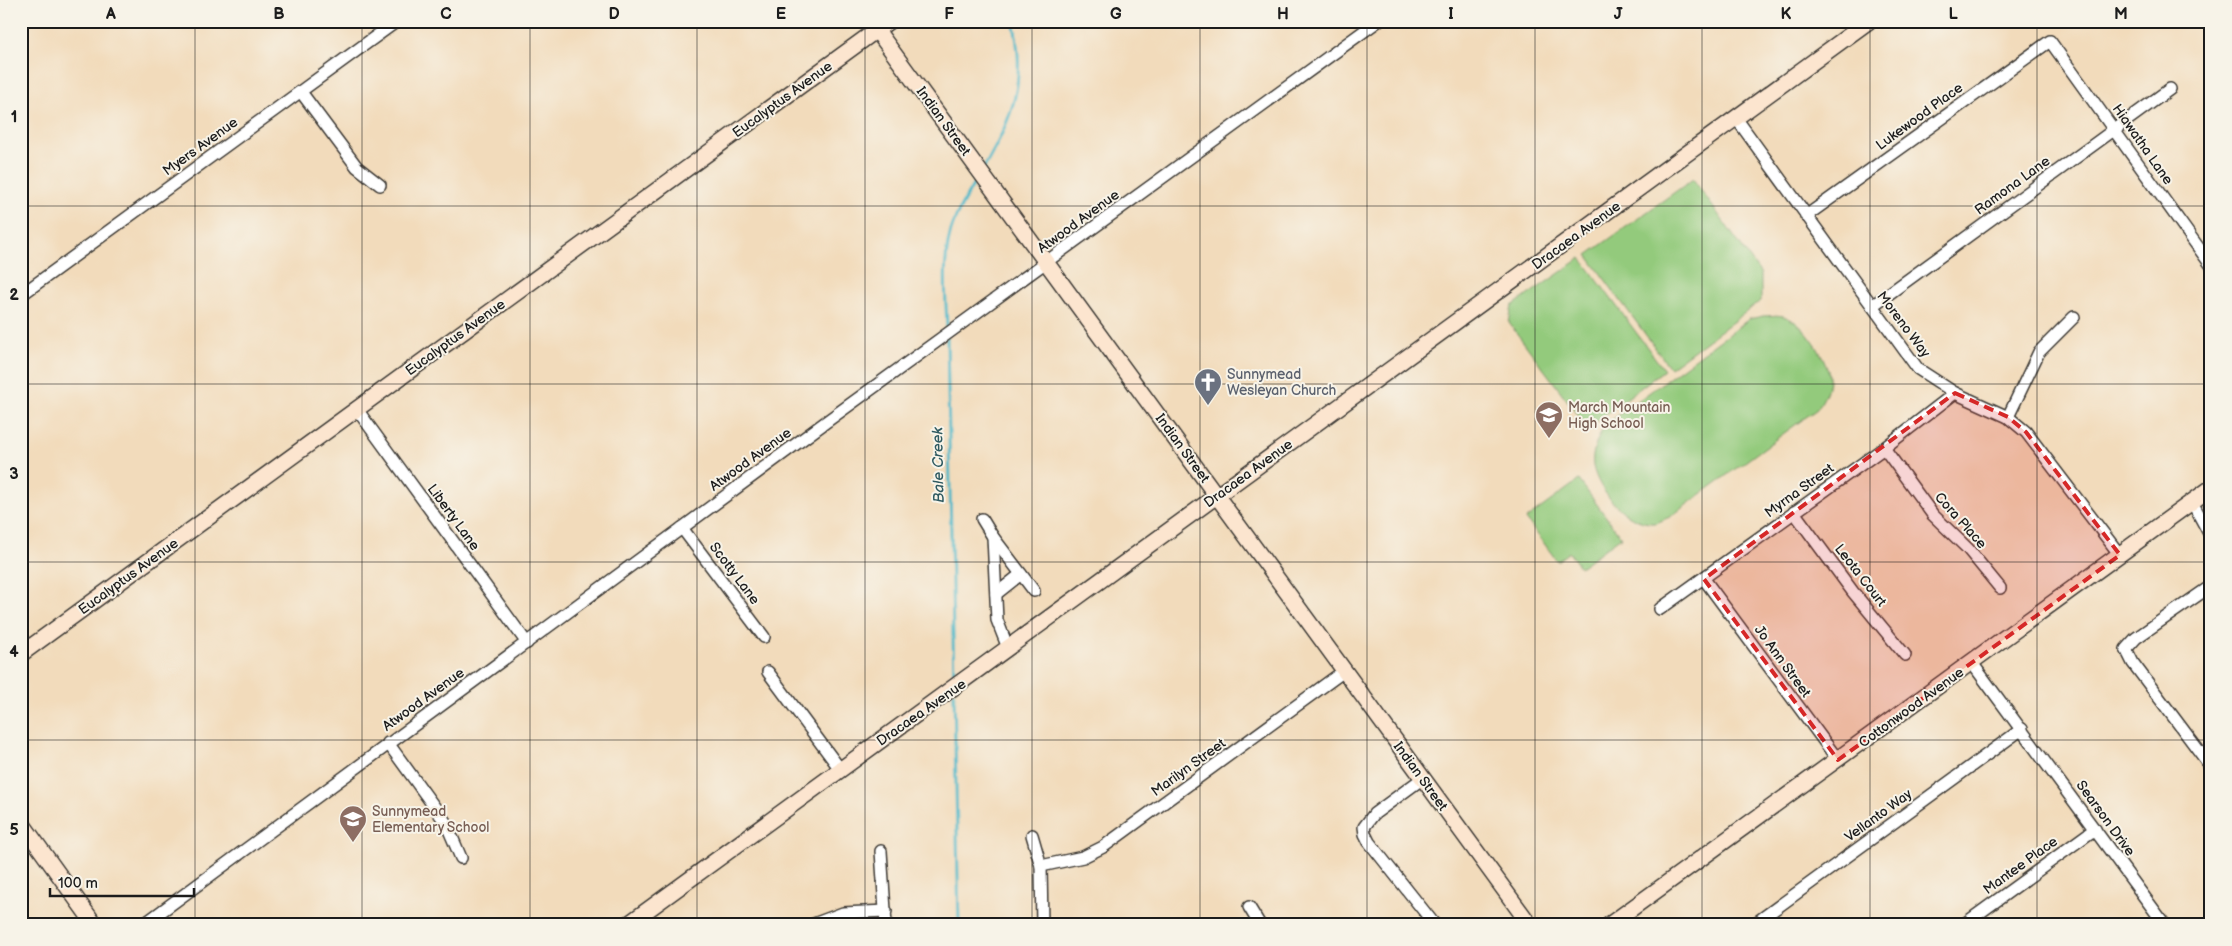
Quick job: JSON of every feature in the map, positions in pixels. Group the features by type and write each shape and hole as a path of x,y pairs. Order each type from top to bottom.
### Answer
{"street":[{"name":"Myers Avenue","path":"21,296 397,21"},
{"name":"Dracaea Avenue","path":"627,925 1869,21"},
{"name":"Atwood Avenue","path":"143,925 388,743 1374,22"},
{"name":"Indian Street","path":"879,24 971,158 1046,262 1530,925"},
{"name":"Eucalyptus Avenue","path":"21,654 879,24"},
{"name":"Hiawatha Lane","path":"2050,41 2211,265"},
{"name":"Lukewood Place","path":"1806,216 2050,41"},
{"name":"Ramona Lane","path":"1872,306 2170,89"},
{"path":"301,92 357,167 380,185"},
{"name":"Moreno Way","path":"1736,118 1918,369 1955,393 2008,417 2026,432 2120,555"},
{"path":"2008,417 2039,352 2074,317"},
{"name":"Myrna Street","path":"1660,609 1884,448 1955,393"},
{"name":"Liberty Lane","path":"356,408 526,642"},
{"name":"Cora Place","path":"1884,448 1933,515 1968,549 2000,588"},
{"name":"Cottonwood Avenue","path":"1609,925 2211,488"},
{"path":"2192,502 2211,537"},
{"name":"Leota Court","path":"1794,512 1853,592 1905,655"},
{"path":"982,519 993,537 1034,591"},
{"name":"Scotty Lane","path":"682,528 764,637"},
{"path":"993,537 998,620 1008,648"},
{"path":"996,594 1022,574"},
{"name":"Jo Ann Street","path":"1704,578 1838,760"},
{"path":"2211,586 2136,638 2126,649 2133,663 2211,766"},
{"name":"Searson Drive","path":"1972,663 2164,925"},
{"name":"Marilyn Street","path":"1041,866 1083,857 1103,847 1344,671"},
{"path":"768,672 840,769"},
{"name":"Vellanto Way","path":"1753,925 2022,729"},
{"path":"388,743 446,823 461,858"},
{"path":"1422,778 1374,814 1364,827 1369,842 1435,925"},
{"path":"21,822 96,925"},
{"name":"Mantee Place","path":"1963,925 2095,829"},
{"path":"1032,835 1041,866 1042,925"},
{"path":"880,851 886,925"},
{"path":"1249,907 1260,925"},
{"path":"811,925 843,912 886,911"}],"highlighted area":[{"path":"1955,393 2008,417 2026,432 2120,555 1838,760 1704,579"}],"green space":[{"path":"1693,179 1761,274 1761,301 1670,368 1587,255"},
{"path":"1581,258 1664,370 1588,428 1509,323 1512,306"},
{"path":"1763,316 1786,317 1800,326 1814,342 1824,360 1829,376 1826,394 1817,409 1670,517 1651,523 1641,521 1623,511 1607,495 1596,476 1593,466 1594,450 1605,425 1749,319"},
{"path":"1579,480 1621,537 1580,567 1569,552 1557,561 1526,519"}],"waterway":[{"name":"Bale Creek","path":"984,168 1003,132 1015,98 1018,62 1013,21"},
{"name":"Bale Creek","path":"947,329 945,275 947,248 959,210 978,177"},
{"name":"Bale Creek","path":"947,338 954,682"},
{"name":"Bale Creek","path":"954,693 959,925"}],"place":[{"name":"Sunnymead Wesleyan Church","path":"1208,406"},
{"name":"March Mountain High School","path":"1549,439"},
{"name":"Sunnymead Elementary School","path":"353,843"}]}
